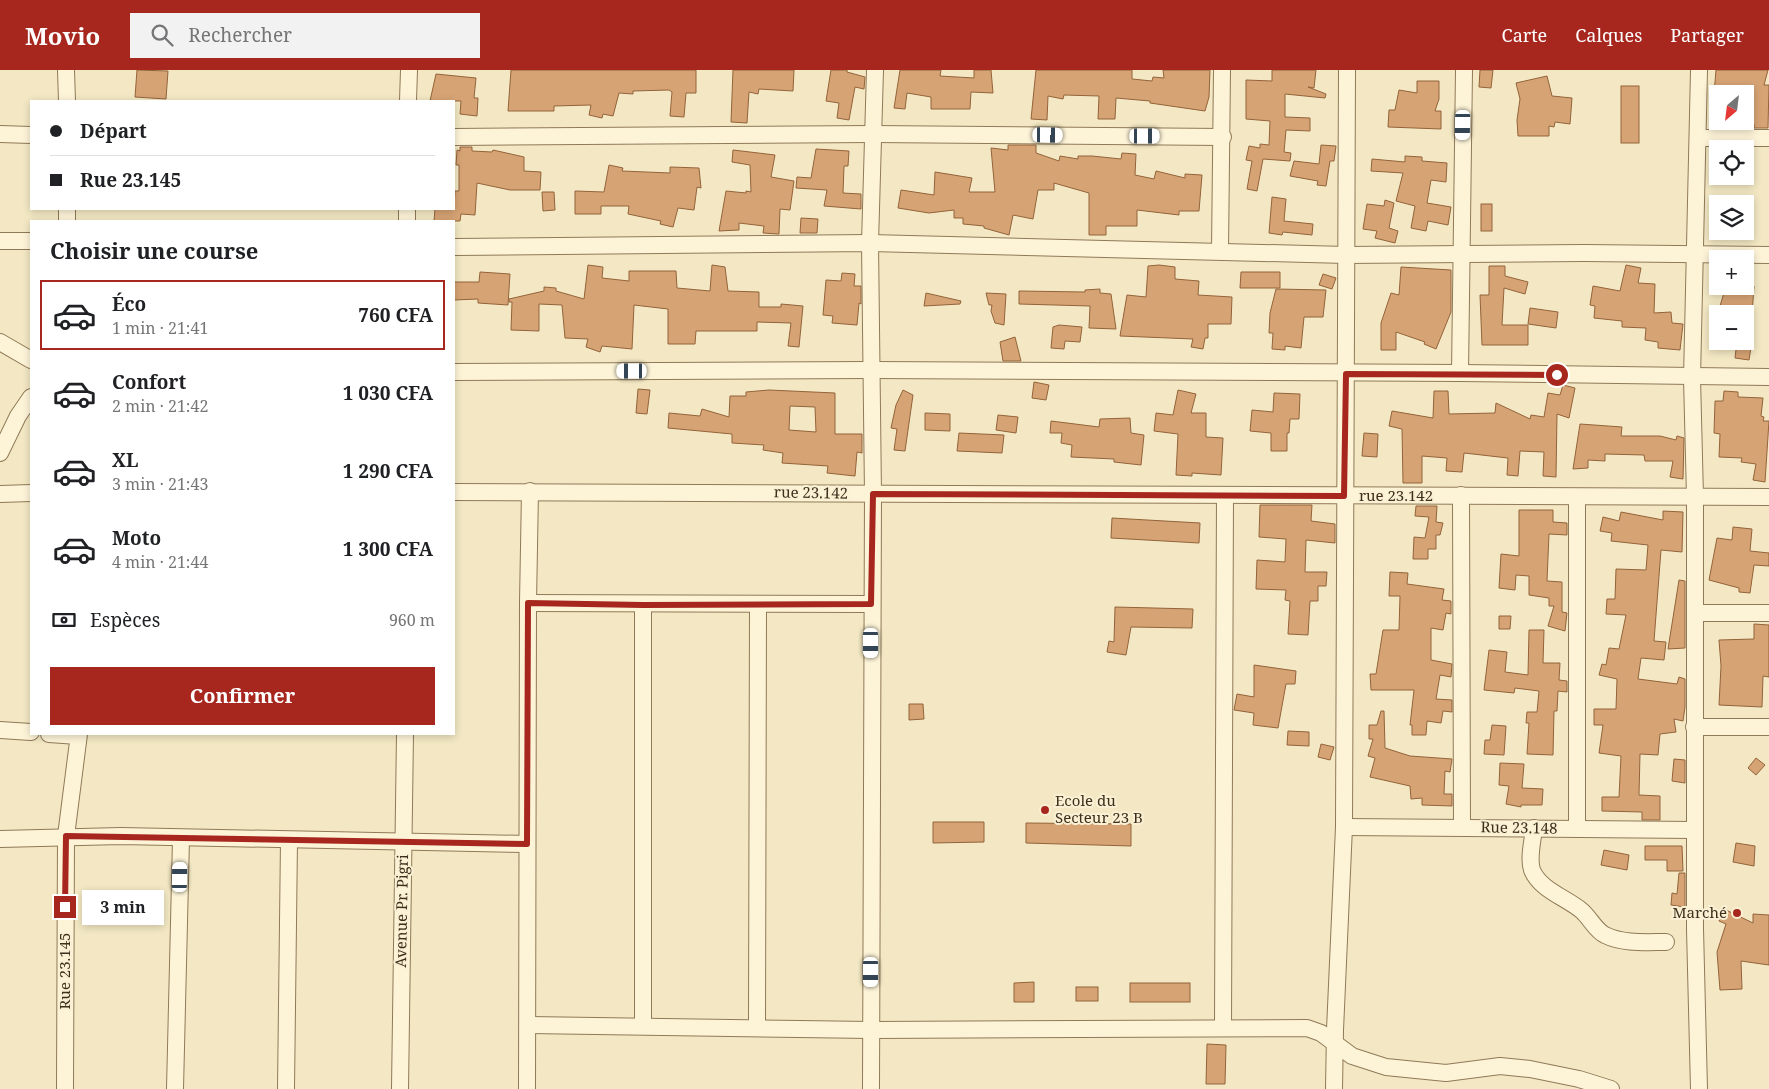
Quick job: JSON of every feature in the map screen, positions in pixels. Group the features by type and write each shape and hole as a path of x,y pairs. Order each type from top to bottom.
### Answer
{"street":[{"path":"66,70 67,100"},
{"path":"408,70 408,100"},
{"path":"871,1089 871,604 873,494 870,370 870,243 875,70"},
{"path":"1220,251 1223,137 1222,70"},
{"path":"1334,1089 1334,1043 1344,827 1347,70"},
{"path":"1460,373 1464,70"},
{"path":"1699,70 1692,378 1695,497 1694,830 1699,1089"},
{"path":"0,134 30,135"},
{"path":"455,137 873,134 1223,137"},
{"path":"1698,138 1769,138"},
{"path":"0,241 30,241"},
{"path":"455,247 870,243 1220,251 1346,256 1584,253 1696,256 1769,255"},
{"path":"0,342 30,359"},
{"path":"455,372 870,370 1346,374 1460,373 1692,378 1769,377"},
{"path":"0,453 18,416 30,398"},
{"path":"527,1089 530,491"},
{"name":"rue 23.142","path":"455,492 1769,497"},
{"path":"0,494 30,493"},
{"path":"1223,1028 1225,495"},
{"path":"1461,496 1462,827"},
{"path":"1577,497 1577,828"},
{"path":"528,603 643,605 871,604"},
{"path":"643,605 643,1026"},
{"path":"757,1028 758,605"},
{"path":"1695,613 1769,613"},
{"path":"1694,727 1769,727"},
{"path":"0,730 30,732"},
{"name":"Rue 23.145","path":"65,1089 66,836 78,735"},
{"name":"Avenue Pr. Pigri","path":"400,1089 405,735"},
{"name":"Rue 23.148","path":"1344,827 1694,830"},
{"path":"1534,828 1531,861 1533,871 1547,887 1580,910 1600,932 1607,936 1633,942 1666,942"},
{"path":"0,839 66,836 527,844"},
{"path":"175,1089 181,838"},
{"path":"286,1089 289,840"},
{"path":"528,1025 871,1030 1307,1028 1321,1033 1352,1056 1386,1067 1446,1073 1500,1066 1530,1069 1579,1079 1611,1089"}],"building":[{"path":"137,70 168,71 166,99 135,97"},
{"path":"511,70 696,70 696,93 686,93 684,117 670,116 672,92 669,90 633,91 633,94 619,93 613,116 603,114 602,118 589,115 591,105 554,106 554,111 508,111"},
{"path":"733,70 794,70 793,91 759,89 758,94 749,92 747,123 731,122"},
{"path":"831,70 847,70 847,72 865,77 864,89 855,87 849,120 837,118 839,103 826,101"},
{"path":"900,70 941,70 940,76 974,78 974,70 991,70 993,93 971,92 970,109 931,109 931,97 907,93 905,109 894,108"},
{"path":"1036,70 1132,70 1132,79 1152,81 1153,77 1164,78 1163,70 1210,70 1209,97 1205,111 1150,103 1150,101 1116,98 1115,119 1098,119 1099,96 1064,95 1063,99 1048,96 1047,120 1031,119"},
{"path":"1272,70 1316,70 1314,88 1308,87 1326,94 1325,98 1285,94 1285,117 1310,118 1310,131 1286,130 1284,152 1291,153 1290,161 1263,159 1257,191 1247,189 1252,161 1246,160 1249,146 1260,148 1260,144 1269,145 1270,121 1246,119 1246,80 1272,81"},
{"path":"1480,70 1493,70 1491,88 1479,87"},
{"path":"1716,70 1768,70 1764,85 1769,85 1768,128 1754,128 1754,85 1715,85"},
{"path":"436,74 476,78 474,98 478,98 477,116 460,114 461,101 430,100"},
{"path":"1547,76 1552,96 1572,98 1570,124 1555,122 1554,127 1549,126 1549,136 1518,136 1517,120 1520,99 1516,83"},
{"path":"1417,81 1439,81 1439,99 1435,111 1441,111 1441,129 1388,127 1389,110 1395,110 1399,90 1417,93"},
{"path":"1621,86 1639,86 1639,143 1621,143"},
{"path":"1008,145 1036,145 1036,153 1059,161 1060,156 1078,159 1078,156 1092,156 1121,159 1122,153 1136,154 1135,175 1154,179 1156,171 1185,178 1185,174 1202,175 1199,211 1179,211 1179,215 1137,210 1137,226 1106,226 1106,235 1089,235 1089,193 1054,183 1054,190 1038,190 1033,219 1013,215 1009,235 984,228 984,226 963,224 963,218 954,218 954,210 929,213 898,208 901,190 934,195 935,172 972,178 969,192 995,192 991,148 1008,150"},
{"path":"1321,145 1336,146 1334,161 1330,161 1326,186 1317,185 1318,181 1290,176 1294,161 1319,164"},
{"path":"460,147 472,147 472,151 492,152 493,150 524,157 524,171 541,172 540,190 510,190 477,183 475,215 461,214 460,221 434,220 435,210 455,210 455,191 459,191 459,165 456,165 457,150 460,151"},
{"path":"816,149 849,151 848,166 844,166 843,193 861,194 861,209 824,206 827,190 796,188 797,177 811,178"},
{"path":"733,150 775,155 771,177 794,181 790,210 780,209 779,234 763,233 764,226 739,223 739,230 719,231 726,191 751,192 750,165 732,162"},
{"path":"1405,156 1422,157 1422,161 1447,163 1446,182 1431,180 1427,203 1451,207 1448,225 1428,221 1426,231 1411,228 1415,206 1396,201 1403,173 1371,171 1372,159 1405,162"},
{"path":"609,165 623,168 622,171 670,173 670,167 699,168 701,188 697,187 694,210 678,208 673,227 660,224 661,221 628,214 629,206 601,206 601,214 575,214 575,191 604,192"},
{"path":"542,192 554,192 555,210 543,211"},
{"path":"1272,197 1286,199 1284,221 1313,224 1312,235 1283,232 1282,235 1269,233"},
{"path":"1385,200 1394,203 1389,228 1398,231 1395,243 1375,238 1377,231 1363,229 1367,204 1384,206"},
{"path":"1481,204 1492,204 1492,231 1481,231"},
{"path":"801,218 818,219 817,233 800,233"},
{"path":"588,265 603,267 602,278 629,281 629,271 676,271 677,288 710,291 712,265 725,267 728,291 759,292 759,307 781,307 781,304 803,306 799,347 788,346 791,323 757,322 757,331 696,331 695,344 668,344 668,309 634,305 632,349 602,346 600,352 586,347 588,339 565,338 562,305 539,304 539,331 511,330 512,302 509,302 509,299 544,291 544,287 556,288 556,291 584,299"},
{"path":"1626,265 1641,268 1638,283 1655,284 1654,313 1671,312 1672,323 1683,324 1680,350 1658,348 1658,342 1645,340 1646,328 1622,327 1622,321 1594,318 1595,306 1590,305 1593,286 1620,291"},
{"path":"1148,266 1175,267 1175,279 1199,281 1198,295 1232,297 1231,324 1208,324 1208,338 1205,338 1203,349 1191,347 1193,339 1120,336 1127,295 1146,297"},
{"path":"1489,266 1505,266 1505,276 1528,282 1525,294 1504,288 1502,325 1528,325 1528,345 1482,345 1480,295 1489,295"},
{"path":"1401,267 1451,270 1451,312 1436,349 1424,344 1425,342 1396,332 1396,350 1381,350 1381,323 1391,293 1399,295"},
{"path":"480,272 510,274 508,305 478,303 478,299 455,300 455,282 479,282"},
{"path":"1241,272 1280,272 1280,288 1240,288"},
{"path":"842,273 855,274 854,286 861,286 861,304 859,303 857,325 832,323 833,316 823,315 826,280 841,281"},
{"path":"1323,274 1336,278 1332,289 1319,285"},
{"path":"1100,289 1100,293 1111,294 1116,329 1089,328 1090,306 1019,304 1019,291 1085,292 1085,290"},
{"path":"1276,289 1326,290 1323,317 1304,317 1301,348 1285,346 1285,350 1272,349 1273,333 1269,333 1270,313"},
{"path":"926,293 961,301 960,304 924,306"},
{"path":"986,293 1006,294 1004,325 995,323 991,311 992,305 989,305"},
{"path":"1723,295 1753,295 1753,305 1720,305"},
{"path":"1530,308 1558,312 1556,328 1528,324"},
{"path":"1059,325 1082,327 1080,342 1065,341 1064,349 1051,348 1053,327"},
{"path":"1015,337 1021,361 1003,361 1000,342"},
{"path":"1736,350 1751,350 1749,360 1735,358"},
{"path":"1034,382 1049,385 1046,400 1032,398"},
{"path":"1563,385 1575,388 1569,418 1557,414 1556,477 1543,476 1544,452 1520,451 1518,476 1507,475 1508,458 1464,453 1462,472 1446,471 1447,458 1422,456 1422,483 1403,483 1402,429 1389,426 1392,411 1433,418 1434,391 1448,391 1449,414 1495,413 1496,403 1530,419 1531,415 1544,417 1548,393 1560,395"},
{"path":"638,389 650,390 647,414 636,413"},
{"path":"769,390 835,393 835,434 862,434 862,453 857,452 855,476 827,473 828,466 782,463 783,453 763,450 764,445 732,443 732,434 668,428 669,413 700,416 702,409 729,417 730,396 746,396 746,392","holes":["790,406 815,407 816,432 789,430"]},
{"path":"903,390 913,395 905,451 894,450 897,429 891,428 896,405"},
{"path":"1178,390 1196,394 1191,413 1206,413 1206,437 1223,438 1221,475 1192,473 1192,476 1176,475 1178,434 1154,431 1156,413 1173,415"},
{"path":"1724,391 1738,392 1738,397 1763,398 1761,416 1764,417 1763,421 1769,421 1765,482 1753,480 1756,464 1741,462 1742,458 1719,457 1720,434 1714,433 1715,401 1723,401"},
{"path":"1274,393 1300,394 1299,419 1290,419 1289,433 1287,433 1287,451 1271,451 1271,433 1250,431 1252,410 1273,412"},
{"path":"925,413 950,414 950,431 925,430"},
{"path":"998,415 1018,417 1016,433 996,430"},
{"path":"1130,418 1131,433 1144,435 1141,465 1114,462 1114,459 1071,457 1072,445 1061,443 1062,433 1050,433 1051,421 1099,427 1100,419"},
{"path":"1580,424 1622,427 1621,436 1660,436 1676,440 1677,436 1684,438 1683,479 1670,477 1673,461 1645,461 1644,455 1605,454 1605,461 1588,460 1588,468 1573,469"},
{"path":"959,433 1004,435 1002,453 957,451"},
{"path":"1364,433 1378,434 1377,457 1362,456"},
{"path":"1260,505 1312,505 1311,521 1335,524 1335,543 1306,540 1305,572 1327,572 1326,586 1318,586 1318,601 1310,601 1308,635 1288,634 1290,601 1285,600 1286,590 1256,589 1257,560 1285,562 1286,539 1259,537"},
{"path":"1416,506 1437,506 1436,522 1443,523 1440,535 1436,535 1436,549 1428,549 1428,559 1413,559 1414,537 1425,538 1429,517 1415,516"},
{"path":"1519,510 1553,510 1553,522 1567,523 1567,535 1549,534 1547,581 1562,582 1562,612 1567,613 1565,631 1548,626 1554,606 1549,606 1549,598 1529,595 1529,576 1516,575 1515,590 1499,588 1501,554 1519,556"},
{"path":"1663,511 1683,512 1682,552 1661,550 1654,641 1666,642 1664,660 1641,658 1638,679 1677,684 1679,677 1685,679 1685,707 1683,721 1674,719 1676,732 1660,734 1658,755 1640,754 1639,795 1660,796 1660,820 1642,820 1642,812 1602,811 1602,797 1619,797 1621,756 1599,753 1603,725 1594,725 1594,709 1616,709 1617,679 1599,675 1602,664 1606,665 1609,648 1619,649 1626,615 1606,614 1607,599 1615,599 1616,569 1646,570 1648,545 1611,541 1612,533 1600,531 1603,517 1619,521 1621,512 1663,520"},
{"path":"1112,518 1200,523 1199,543 1111,538"},
{"path":"1733,527 1752,529 1750,551 1769,553 1769,566 1754,565 1750,593 1739,592 1739,588 1709,580 1717,538 1732,540"},
{"path":"1390,572 1408,573 1407,584 1444,589 1442,600 1451,601 1451,614 1446,613 1443,630 1431,628 1431,660 1452,664 1451,677 1440,675 1436,699 1452,700 1452,712 1443,711 1441,723 1427,721 1426,735 1412,735 1412,725 1410,725 1414,690 1371,690 1370,674 1376,674 1383,630 1399,630 1400,596 1389,596"},
{"path":"1679,580 1685,581 1685,648 1668,649"},
{"path":"1115,607 1193,609 1192,628 1131,627 1126,655 1107,652 1109,641 1114,642"},
{"path":"1499,616 1511,616 1510,629 1499,629"},
{"path":"1754,624 1769,625 1769,677 1763,676 1762,707 1719,705 1721,666 1719,640 1754,639"},
{"path":"1529,630 1544,630 1543,663 1560,663 1559,680 1567,681 1567,692 1558,691 1557,711 1554,711 1553,755 1527,754 1529,723 1526,723 1527,712 1537,712 1539,691 1515,688 1514,693 1484,690 1489,650 1507,652 1505,672 1528,675"},
{"path":"1254,665 1296,671 1295,684 1286,684 1278,728 1253,725 1254,713 1234,710 1237,694 1254,697"},
{"path":"909,704 923,704 924,719 909,720"},
{"path":"1381,711 1384,711 1385,748 1410,756 1452,759 1450,772 1445,771 1444,794 1452,794 1452,806 1422,805 1422,798 1411,799 1410,786 1370,777 1375,758 1368,756 1373,739 1369,739 1369,725 1377,725"},
{"path":"1492,725 1506,726 1504,755 1484,754 1485,740 1490,740"},
{"path":"1288,731 1309,732 1309,746 1287,745"},
{"path":"1321,744 1334,747 1330,760 1318,757"},
{"path":"1756,758 1765,765 1756,775 1748,768"},
{"path":"1674,759 1685,760 1685,783 1672,781"},
{"path":"1500,763 1524,764 1522,788 1543,789 1542,805 1521,805 1521,807 1506,804 1509,786 1499,785"},
{"path":"933,822 984,822 984,842 933,843"},
{"path":"1026,823 1131,824 1131,846 1026,843"},
{"path":"1736,843 1755,846 1754,866 1733,862"},
{"path":"1645,846 1682,846 1683,871 1667,871 1667,860 1645,860"},
{"path":"1604,850 1629,855 1627,870 1601,865"},
{"path":"1679,873 1685,873 1685,907 1671,905 1672,893 1677,894"},
{"path":"1724,909 1753,923 1753,914 1769,915 1769,965 1741,961 1742,989 1720,990 1717,952 1726,924 1719,921"},
{"path":"1034,982 1034,1002 1014,1002 1014,983"},
{"path":"1130,983 1190,983 1190,1002 1130,1002"},
{"path":"1076,987 1098,987 1098,1001 1076,1001"},
{"path":"1207,1044 1226,1045 1225,1084 1206,1084"}],"place":[{"name":"Ecole du Secteur 23 B","path":"1045,810"},
{"name":"Marché","path":"1737,913"}],"route":[{"path":"65,907 66,836 527,844 528,603 643,605 871,604 873,494 1344,496 1346,374 1460,373 1557,375"}]}
